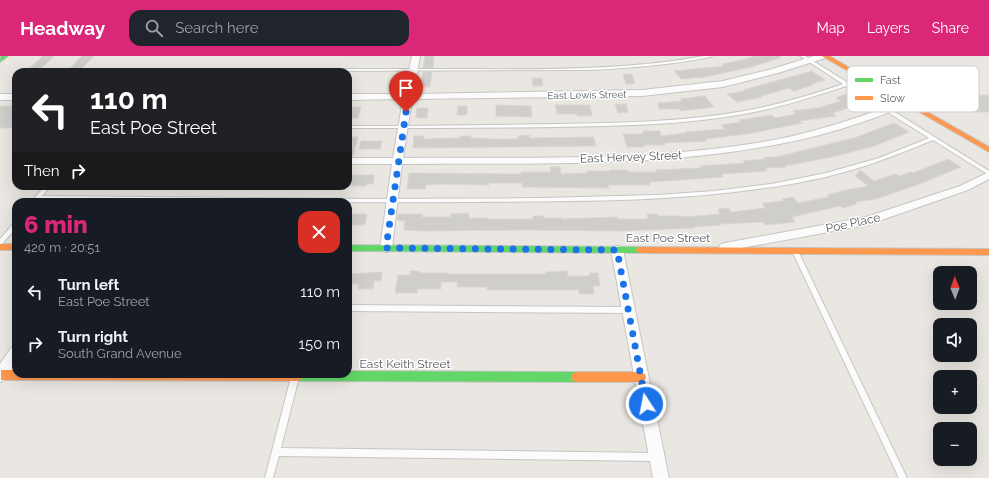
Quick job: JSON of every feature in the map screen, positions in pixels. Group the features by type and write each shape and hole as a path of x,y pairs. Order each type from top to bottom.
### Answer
{"street":[{"path":"0,60 5,56"},
{"path":"386,248 403,127 416,56"},
{"path":"824,56 847,69"},
{"name":"East Lewis Street","path":"352,97 600,95 656,92 723,84 764,74 806,58 824,56"},
{"path":"0,97 12,97"},
{"name":"East Hervey Street","path":"352,161 635,158 680,156 748,147 812,134 861,120 883,112"},
{"path":"924,112 989,150"},
{"name":"Poe Place","path":"710,250 867,221 964,188 989,174"},
{"path":"1,247 12,247"},
{"name":"East Poe Street","path":"352,248 989,252"},
{"path":"617,250 661,478"},
{"path":"0,375 12,358"},
{"name":"East Keith Street","path":"0,375 12,375"},
{"name":"East Keith Street","path":"352,376 641,377"}],"lane":[{"path":"352,70 611,68 644,66 710,56"},
{"path":"806,58 847,84"},
{"path":"352,127 614,125 694,120 731,115 800,100 847,84"},
{"path":"891,112 989,174"},
{"path":"352,201 655,197 732,191 789,182 844,170 903,153 933,138"},
{"path":"38,198 45,190"},
{"path":"1,247 12,230"},
{"path":"795,251 903,478"},
{"path":"352,308 628,310"},
{"path":"269,478 295,378"},
{"path":"276,452 657,457"}],"building":[{"path":"43,56 54,56 41,68 30,68"},
{"path":"82,56 94,56 82,68 70,68"},
{"path":"425,56 434,56 433,68 423,68"},
{"path":"755,56 780,56 780,58 751,67 705,77 681,79 674,71 724,66 722,64"},
{"path":"812,71 825,80 794,91 789,88 761,96 762,97 737,102 727,94 744,91 743,90"},
{"path":"423,72 432,72 430,87 421,87"},
{"path":"623,74 632,74 635,84 626,84"},
{"path":"532,78 542,78 543,86 533,86"},
{"path":"847,95 847,108 833,113 836,116 800,121 802,123 753,133 706,139 707,141 665,143 665,145 644,145 644,147 627,147 623,134 643,134 643,131 660,131 661,136 686,133 685,132 725,129 721,125 741,122 739,120 772,115 775,118 796,114 793,111 818,108 841,101 836,98"},
{"path":"979,95 989,95 989,112 979,112"},
{"path":"705,96 714,107 680,111 679,109 659,109 658,103 682,101 680,99"},
{"path":"615,104 626,104 628,112 618,113"},
{"path":"496,105 531,106 532,117 496,116"},
{"path":"555,105 590,105 592,116 557,114"},
{"path":"0,106 12,106 12,128 0,128"},
{"path":"458,106 467,106 467,115 457,115"},
{"path":"352,107 361,107 358,118 352,119"},
{"path":"417,108 428,108 427,118 416,118"},
{"path":"894,123 909,132 874,146 832,157 785,166 786,167 765,168 767,171 722,174 723,177 649,182 650,185 608,185 609,188 522,187 522,183 489,183 489,185 426,185 425,189 407,189 409,173 521,174 521,172 551,172 550,167 560,167 561,174 588,173 587,171 610,170 656,172 656,170 701,168 700,166 745,163 743,161 765,159 764,157 776,157 854,138"},
{"path":"529,135 529,138 594,137 596,146 413,148 414,136 424,136 424,139 460,138 460,136 471,136 471,138 518,139 518,136"},
{"path":"352,137 358,137 353,156"},
{"path":"361,141 382,141 380,149 359,149"},
{"path":"948,159 961,167 917,185 876,199 855,202 857,204 842,208 840,206 792,217 795,222 765,225 763,222 720,224 694,227 695,228 620,231 425,231 404,230 405,221 397,220 398,214 423,214 422,217 451,217 451,214 469,213 469,218 488,219 533,219 533,216 544,216 544,218 562,219 617,217 617,219 648,219 647,214 684,217 720,214 718,209 729,208 731,212 765,208 762,203 784,201 782,199 793,197 798,203 829,197 827,195 868,186 855,176 860,170 874,181 896,174 899,176 911,172 913,173"},
{"path":"352,175 374,175 373,184 367,184 366,186 352,186"},
{"path":"352,214 367,214 365,225 352,225"},
{"path":"410,271 419,271 419,273 449,274 546,274 546,272 567,271 568,276 590,276 589,273 598,273 600,286 593,286 594,294 579,294 579,290 487,290 487,287 457,287 457,282 441,282 441,289 417,289 417,293 395,293 398,275 410,275"},
{"path":"382,272 381,281 374,281 373,289 358,289 359,284 352,284 352,274"}],"traffic: fast":[{"path":"0,60 5,56"},
{"path":"352,248 639,250"},
{"path":"352,376 576,377"}],"traffic: slow":[{"path":"825,56 847,69"},
{"path":"923,112 989,150"},
{"path":"0,247 12,247"},
{"path":"639,250 989,252"},
{"path":"1,375 12,375"},
{"path":"576,377 641,377"}],"route":[{"path":"406,112 386,248 617,250 646,404"}]}
